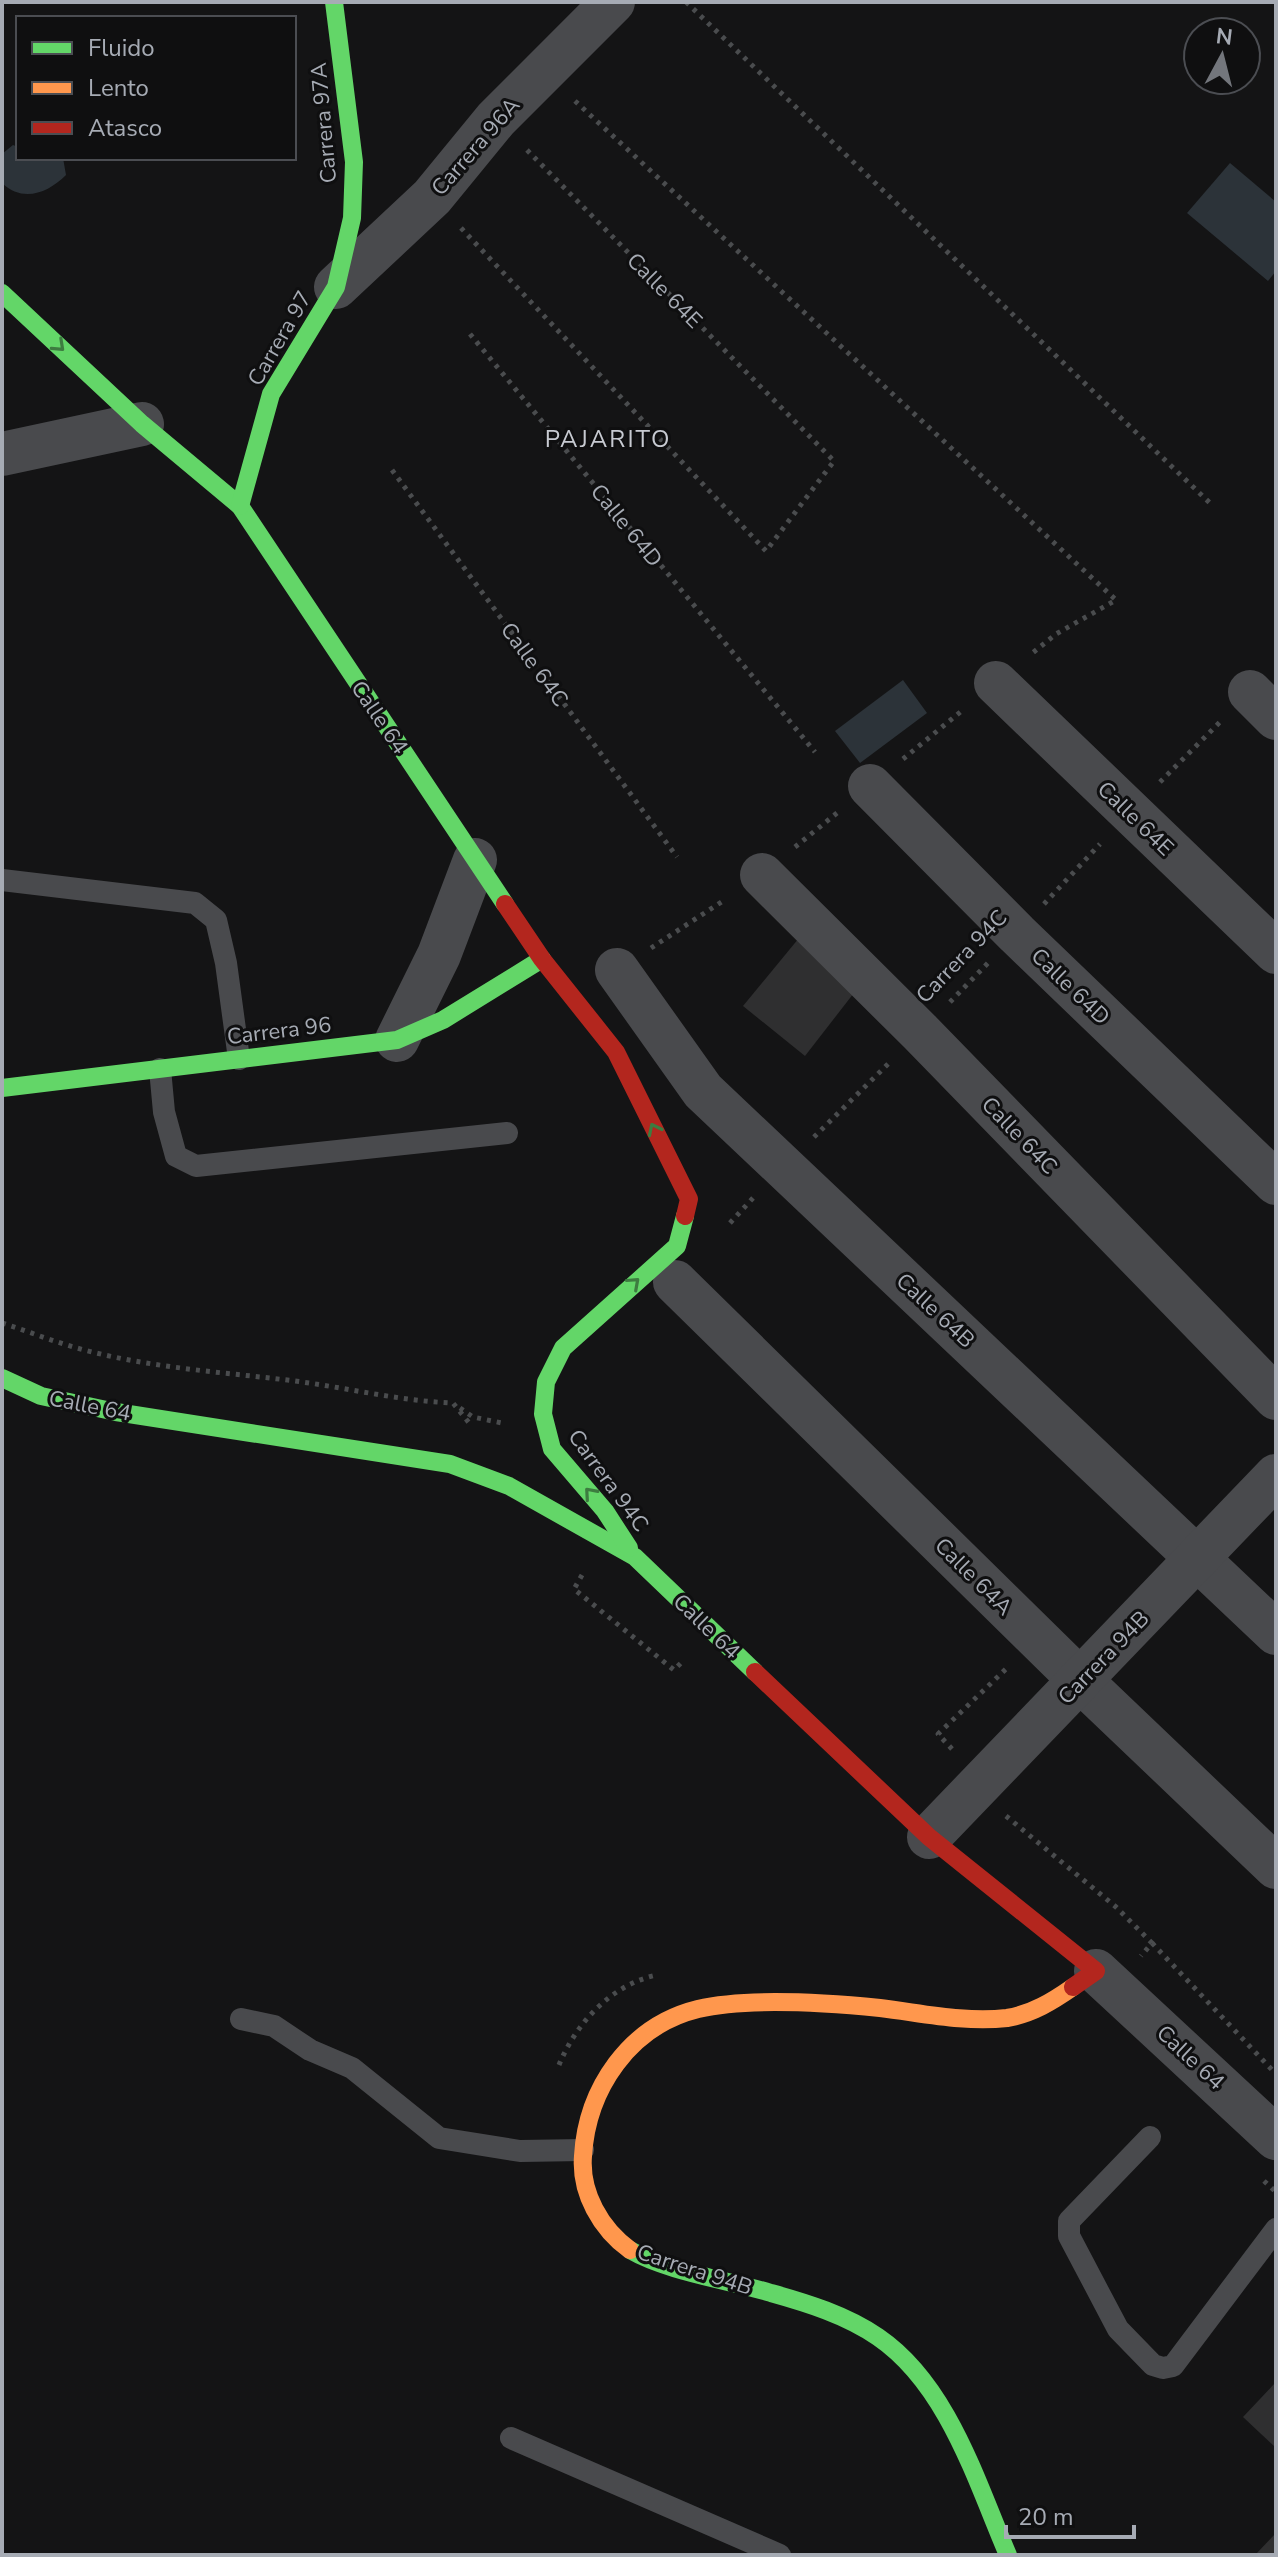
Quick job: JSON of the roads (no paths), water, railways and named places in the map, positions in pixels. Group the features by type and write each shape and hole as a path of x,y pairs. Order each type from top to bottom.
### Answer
{"street":[{"name":"Carrera 97A","path":"334,2 354,162 352,218 336,287"},
{"name":"Carrera 96A","path":"336,287 432,197 496,119 613,2"},
{"name":"Carrera 97","path":"240,506 271,394 336,287"},
{"name":"Calle 64","path":"2,293 142,424 240,506 542,959 616,1052 689,1199"},
{"path":"2,454 142,424"},
{"name":"Calle 64E","path":"996,683 1276,952"},
{"name":"Calle 64D","path":"870,786 1017,934 1276,1183"},
{"path":"397,1040 439,955 475,860"},
{"name":"Calle 64C","path":"762,875 920,1032 1276,1398"},
{"name":"Carrera 96","path":"2,1088 397,1040 443,1020 542,959"},
{"name":"Calle 64B","path":"617,970 703,1091 1276,1633"},
{"name":"Carrera 94C","path":"635,1557 605,1511 552,1449 543,1414 546,1382 563,1348 677,1246 689,1199"},
{"name":"Calle 64A","path":"675,1282 1080,1680 1276,1867"},
{"name":"Calle 64","path":"2,1378 41,1396 116,1412 450,1464 509,1486 635,1557 929,1837 1105,1979 1276,2138"},
{"name":"Carrera 94B","path":"929,1837 1276,1476"},
{"name":"Carrera 94B","path":"1008,2555 972,2471 930,2393 898,2354 852,2322 786,2297 721,2281 632,2251 613,2234 584,2180 583,2150 588,2115 601,2084 633,2044 695,2010 768,2003 809,2003 860,2005 940,2016 1007,2018 1025,2014 1105,1979"}],"lane":[{"path":"2,880 195,903 216,920 226,963 239,1059"},
{"path":"160,1069 164,1112 176,1156 196,1166 507,1133"},
{"path":"241,2019 274,2026 310,2050 352,2068 439,2138 520,2151 583,2150"},
{"path":"1150,2137 1069,2221 1068,2229 1118,2329 1153,2365 1163,2368 1173,2366 1276,2229"},
{"path":"511,2438 780,2555"}],"district":[{"name":"PAJARITO","path":"608,439"}]}
